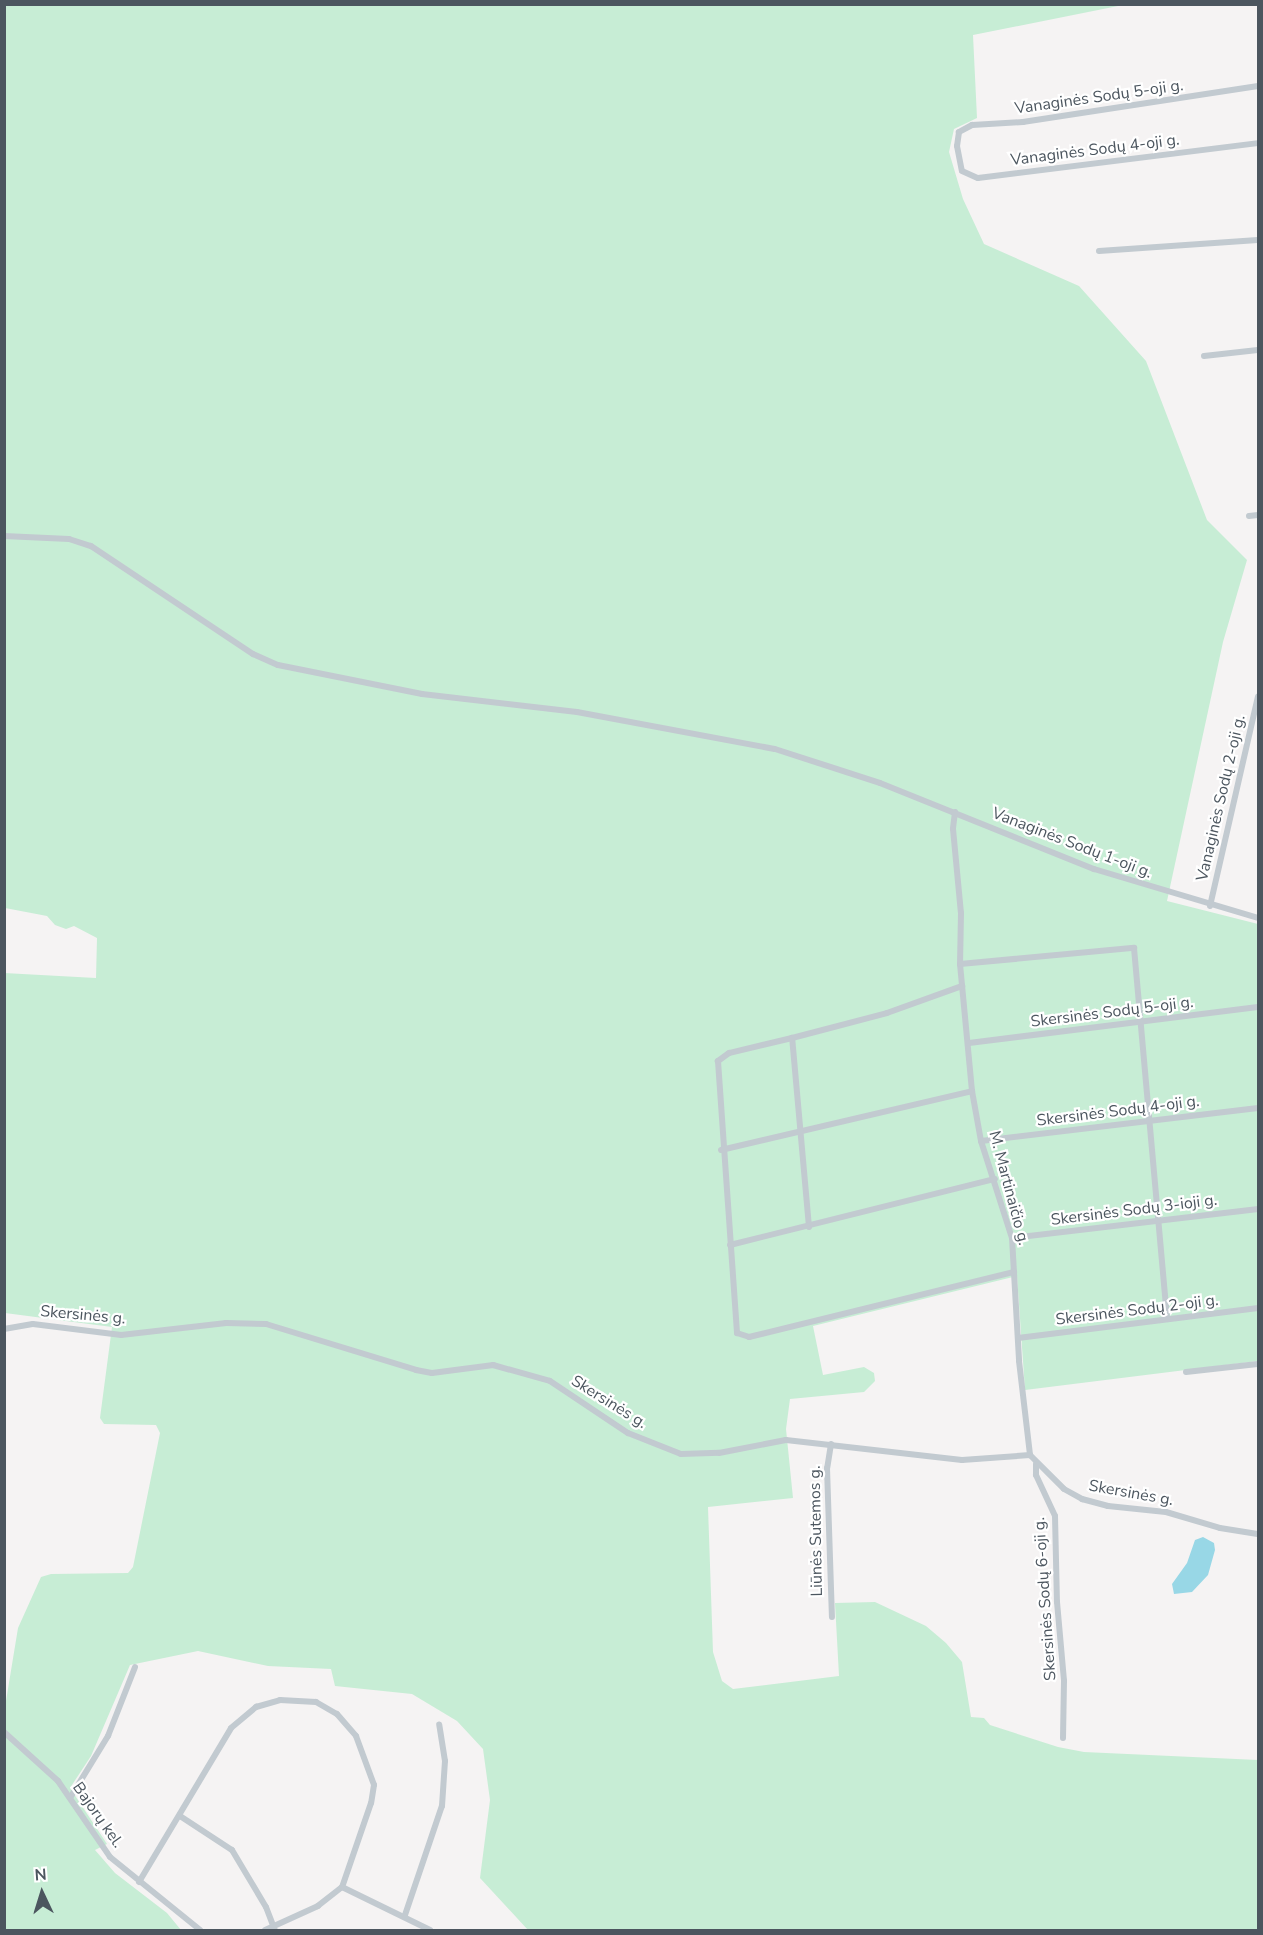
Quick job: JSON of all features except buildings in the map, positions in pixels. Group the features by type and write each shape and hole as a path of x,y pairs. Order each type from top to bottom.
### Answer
{"street":[{"name":"Vanaginės Sodų 5-oji g.","path":"957,146 959,132 972,125 1023,122 1258,86"},
{"name":"Vanaginės Sodų 4-oji g.","path":"957,146 962,171 978,178 1258,143"},
{"path":"1099,251 1258,240"},
{"path":"1204,356 1258,350"},
{"path":"1249,516 1258,515"},
{"name":"Vanaginės Sodų 1-oji g.","path":"4,536 69,540 91,546 253,654 278,665 422,694 577,712 775,749 880,783 1094,869 1210,906 1258,918"},
{"name":"Vanaginės Sodų 2-oji g.","path":"1210,906 1258,696"},
{"path":"956,812 953,829 961,913 960,964 1134,948 1138,1023 1167,1319"},
{"name":"M. Martinaičio g.","path":"960,964 972,1091 981,1141 1012,1238 1018,1338 1030,1455"},
{"path":"962,986 887,1013 729,1053 718,1061 722,1150 737,1333 742,1337 1014,1272"},
{"name":"Skersinės Sodų 5-oji g.","path":"969,1043 1258,1007"},
{"path":"792,1038 798,1131 809,1227"},
{"path":"722,1150 972,1091"},
{"name":"Skersinės Sodų 4-oji g.","path":"981,1141 1258,1108"},
{"path":"730,1245 995,1179"},
{"name":"Skersinės Sodų 3-ioji g.","path":"1012,1238 1258,1209"},
{"name":"Skersinės Sodų 2-oji g.","path":"1018,1338 1258,1308"},
{"name":"Skersinės g.","path":"4,1329 33,1324 121,1335 226,1323 266,1324 416,1370 432,1373 492,1365 550,1381 628,1433 681,1454 719,1453 786,1440 831,1443 962,1460 1030,1455 1036,1464 1064,1489 1090,1502 1166,1512 1220,1528 1258,1534"},
{"path":"1186,1372 1258,1364"},
{"name":"Liūnės Sutemos g.","path":"831,1443 827,1468 832,1617"},
{"name":"Skersinės Sodų 6-oji g.","path":"1036,1464 1036,1475 1055,1516 1057,1602 1064,1681 1063,1738"},
{"path":"70,1798 108,1736 135,1666"},
{"path":"139,1882 226,1736 256,1707 280,1700 316,1702 337,1714 356,1736 374,1785 342,1887 318,1906 274,1929 265,1930"},
{"path":"405,1915 442,1806 445,1761 439,1724"},
{"name":"Bajorų kel.","path":"4,1732 43,1765 70,1798 110,1857 200,1930"},
{"path":"180,1816 232,1850 274,1929"},
{"path":"342,1887 405,1915 430,1930"}],"green space":[{"path":"5,5 1123,5 973,35 977,118 954,129 949,152 963,199 984,244 1079,286 1146,361 1207,520 1247,560 1223,642 1167,901 1258,924 1258,1361 1025,1390 1017,1276 813,1326 823,1375 864,1367 874,1373 875,1381 864,1392 790,1399 786,1429 793,1498 708,1507 713,1652 722,1681 733,1689 839,1676 835,1603 875,1602 926,1626 946,1643 962,1662 971,1717 984,1718 990,1725 1058,1747 1084,1752 1258,1760 1258,1930 528,1930 480,1878 490,1800 483,1749 457,1721 412,1694 335,1686 331,1669 268,1666 198,1651 130,1665 91,1756 70,1788 107,1844 95,1850 115,1873 167,1913 181,1930 5,1930 5,1707 18,1628 41,1577 51,1574 128,1573 133,1567 160,1433 156,1425 104,1424 100,1418 112,1327 5,1313 4,973 96,978 97,938 74,926 66,929 55,925 47,916 5,908"}],"water":[{"path":"1203,1537 1214,1543 1215,1550 1208,1575 1192,1592 1174,1594 1172,1584 1187,1563 1195,1540"}]}
